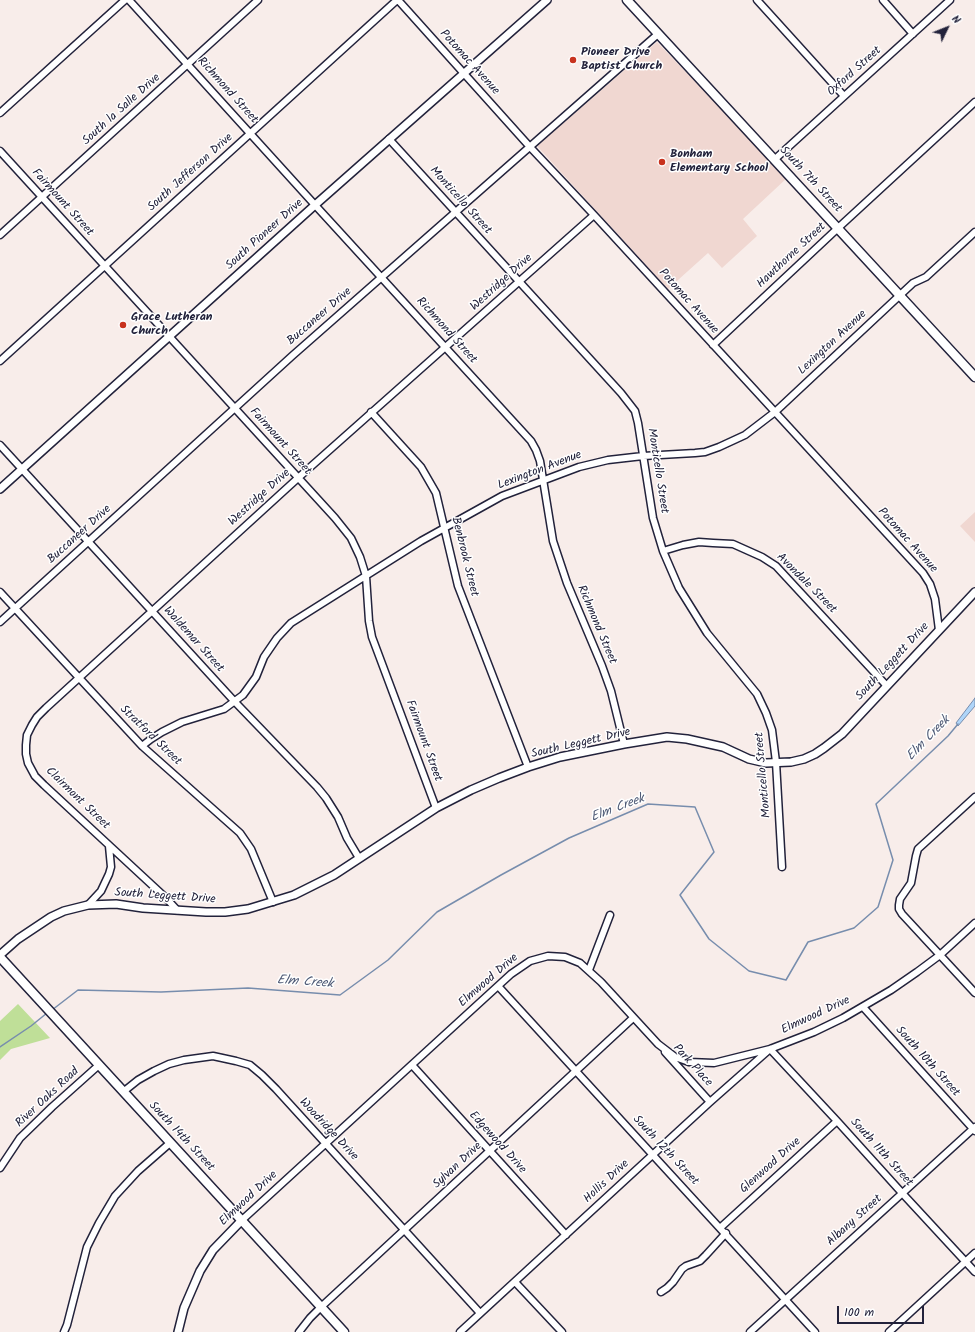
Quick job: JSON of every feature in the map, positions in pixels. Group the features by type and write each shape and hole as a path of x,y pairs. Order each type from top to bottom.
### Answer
{"main road":[{"name":"South 7th Street","path":"627,0 975,377"},
{"name":"South 14th Street","path":"0,956 58,1022 344,1332"}],"street":[{"path":"0,113 125,0"},
{"name":"Richmond Street","path":"129,0 531,441 538,456 553,541 567,583 611,691 624,744"},
{"name":"South la Salle Drive","path":"0,235 258,0"},
{"name":"Potomac Avenue","path":"397,0 530,147 923,573 930,584 935,600 939,630"},
{"name":"South Jefferson Drive","path":"0,361 397,0"},
{"name":"South Pioneer Drive","path":"0,489 168,336 547,0"},
{"path":"756,0 844,96"},
{"path":"882,0 913,34"},
{"name":"Oxford Street","path":"774,160 950,0"},
{"name":"Buccaneer Drive","path":"0,622 292,356 658,34"},
{"name":"Hawthorne Street","path":"713,345 975,102"},
{"name":"Monticello Street","path":"389,139 621,393 635,411 653,518 663,551 679,588 707,633 757,694 772,730 776,762 782,867"},
{"name":"Fairmount Street","path":"0,151 335,518 351,538 360,557 366,576 369,621 372,637 436,808"},
{"name":"Westridge Drive","path":"26,745 27,735 37,717 371,412 594,215"},
{"name":"Lexington Avenue","path":"142,746 150,739 182,722 220,710 235,702 251,685 264,657 277,638 291,623 445,527 502,496 579,466 608,460 643,456 695,453 719,447 745,435 775,412 913,283 926,277 975,232"},
{"name":"Benbrook Street","path":"371,412 421,466 436,493 458,586 528,767"},
{"name":"Waldemar Street","path":"0,445 235,702 318,787 338,817 347,838 359,858"},
{"name":"Avondale Street","path":"663,551 683,544 699,542 733,544 762,556 776,566 886,685"},
{"name":"Stratford Street","path":"0,592 142,746 240,833 251,849 273,902"},
{"name":"South Leggett Drive","path":"0,956 18,939 52,917 64,911 88,905 116,904 143,908 225,912 248,909 294,895 334,875 436,808 471,790 528,767 560,757 667,737 688,739 723,747 749,759 766,763 791,762 815,754 842,734 886,685 975,592"},
{"name":"Clairmont Street","path":"26,745 28,763 35,776 177,910"},
{"path":"975,797 918,849 910,883 900,899 899,905 899,910 902,914 975,993"},
{"name":"Clairmont Street","path":"88,905 101,891 109,874 111,866 109,846"},
{"path":"589,970 610,915"},
{"name":"Elmwood Drive","path":"178,1332 184,1308 200,1271 213,1250 242,1220 511,974 530,961 543,957 565,957 580,963 589,970 658,1044 675,1057 689,1062 714,1064 770,1049 814,1032 863,1007 891,990 940,955 975,923"},
{"name":"South 12th Street","path":"498,986 726,1233 815,1332"},
{"name":"South 10th Street","path":"863,1007 974,1129"},
{"name":"Sylvan Drive","path":"299,1332 321,1307 633,1018"},
{"name":"Park Place","path":"658,1044 710,1102"},
{"name":"Hollis Drive","path":"460,1332 710,1102 770,1049"},
{"name":"South 11th Street","path":"770,1049 975,1272"},
{"name":"Woodridge Drive","path":"123,1092 138,1080 154,1071 189,1059 213,1056 250,1065 262,1075 326,1144 480,1314"},
{"name":"River Oaks Road","path":"0,1168 20,1138 99,1065"},
{"name":"Edgewood Drive","path":"412,1065 566,1235"},
{"name":"Glenwood Drive","path":"720,1228 837,1121"},
{"name":"Albany Street","path":"750,1332 974,1129"},
{"path":"64,1332 87,1247 99,1223 116,1196 138,1171 170,1143"},
{"path":"661,1292 673,1282 682,1269 700,1261 726,1233"},
{"path":"889,1332 975,1253"},
{"path":"515,1282 562,1332"}],"shaded area":[{"name":"Bonham Elementary School","path":"657,42 787,178 743,219 757,236 722,268 708,253 668,289 537,146"},
{"path":"975,512 975,542 960,526"}],"green space":[{"path":"18,1004 50,1038 11,1049 0,1060 0,1021"}],"water":[{"path":"975,698 975,706 958,726 956,723"}],"waterway":[{"name":"Elm Creek","path":"52,1010 78,990 161,992 248,988 340,995 388,960 437,912 569,838 648,804 695,807 714,852 680,895 709,939 749,971 786,980 808,942 854,928 878,907 893,860 876,804 948,736 958,724"},
{"name":"Elm Creek","path":"0,1047 47,1013"}],"place":[{"name":"Pioneer Drive Baptist Church","path":"573,60"},
{"name":"Bonham Elementary School","path":"662,162"},
{"name":"Grace Lutheran Church","path":"123,325"}]}
